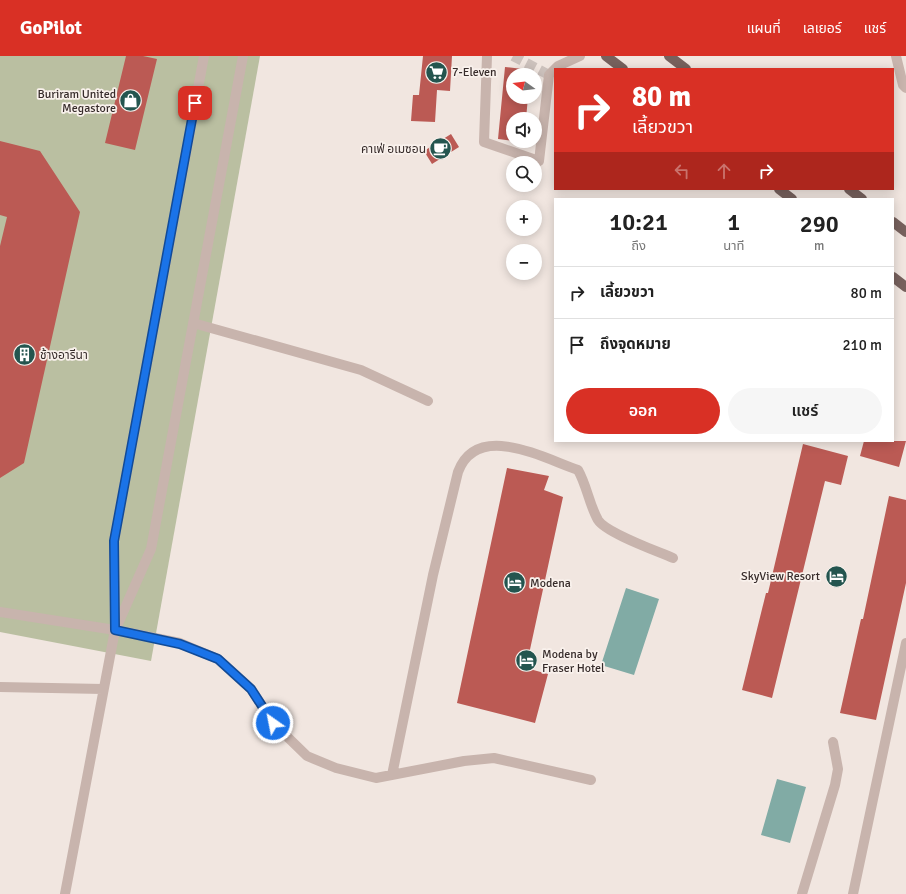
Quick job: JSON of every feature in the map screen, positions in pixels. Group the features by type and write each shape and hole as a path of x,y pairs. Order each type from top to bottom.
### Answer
{"main road":[{"path":"606,56 622,68"},
{"path":"669,56 685,68"},
{"path":"780,190 791,198"},
{"path":"849,190 861,198"},
{"path":"894,223 906,232"},
{"path":"894,278 906,287"}],"street":[{"path":"65,894 115,630 114,541 204,56"},
{"path":"115,630 151,549 243,56"},
{"path":"487,56 484,142 539,161 549,75 554,70"},
{"path":"556,68 580,56"},
{"path":"896,56 903,85 906,88"},
{"path":"193,323 361,370 428,401"},
{"path":"392,775 433,575 458,472 462,463 478,448 490,445 501,445 578,470 586,484 599,521 613,532 673,558"},
{"path":"0,612 115,630 180,644 218,659 251,689 273,723 307,756 336,768 376,778 464,761 494,758 591,780"},
{"path":"852,894 906,643"},
{"path":"0,687 103,689"},
{"path":"802,894 835,785 838,769 833,742"}],"green space":[{"path":"0,56 260,56 151,661 0,632"}],"water":[{"path":"626,588 659,599 634,675 601,665"},
{"path":"777,779 806,787 790,843 761,835"}],"building":[{"name":"Buriram United Megastore","path":"126,56 143,56 157,59 135,150 105,143"},
{"path":"423,56 452,56 450,91 437,90 435,122 411,121 413,95 419,95"},
{"path":"505,67 514,68 506,68 506,104 527,104 527,112 506,112 506,140 498,139"},
{"name":"คาเฟ่ อเมซอน","path":"451,134 459,147 432,164 424,151"},
{"name":"ช้างอารีนา","path":"0,141 40,151 80,212 24,463 0,478 0,246 7,217 0,215"},
{"path":"906,441 899,467 860,456 864,442"},
{"path":"803,444 848,456 841,485 825,481 772,698 742,690 766,593 768,593"},
{"name":"Modena","path":"507,468 549,476 544,490 563,497 526,668 548,674 535,723 457,703"},
{"path":"889,496 906,500 906,583 876,720 840,713 861,619 863,619"}],"tunnel":[{"path":"513,56 549,75"}],"place":[{"name":"7-Eleven","path":"436,72"},
{"name":"Buriram United Megastore","path":"131,101"},
{"name":"คาเฟ่ อเมซอน","path":"441,149"},
{"name":"ช้างอารีนา","path":"24,355"},
{"name":"SkyView Resort","path":"836,576"},
{"name":"Modena","path":"514,583"},
{"name":"Modena by Fraser Hotel","path":"527,661"}],"route":[{"path":"195,103 114,541 115,630 180,644 218,659 251,689 273,723"}]}
